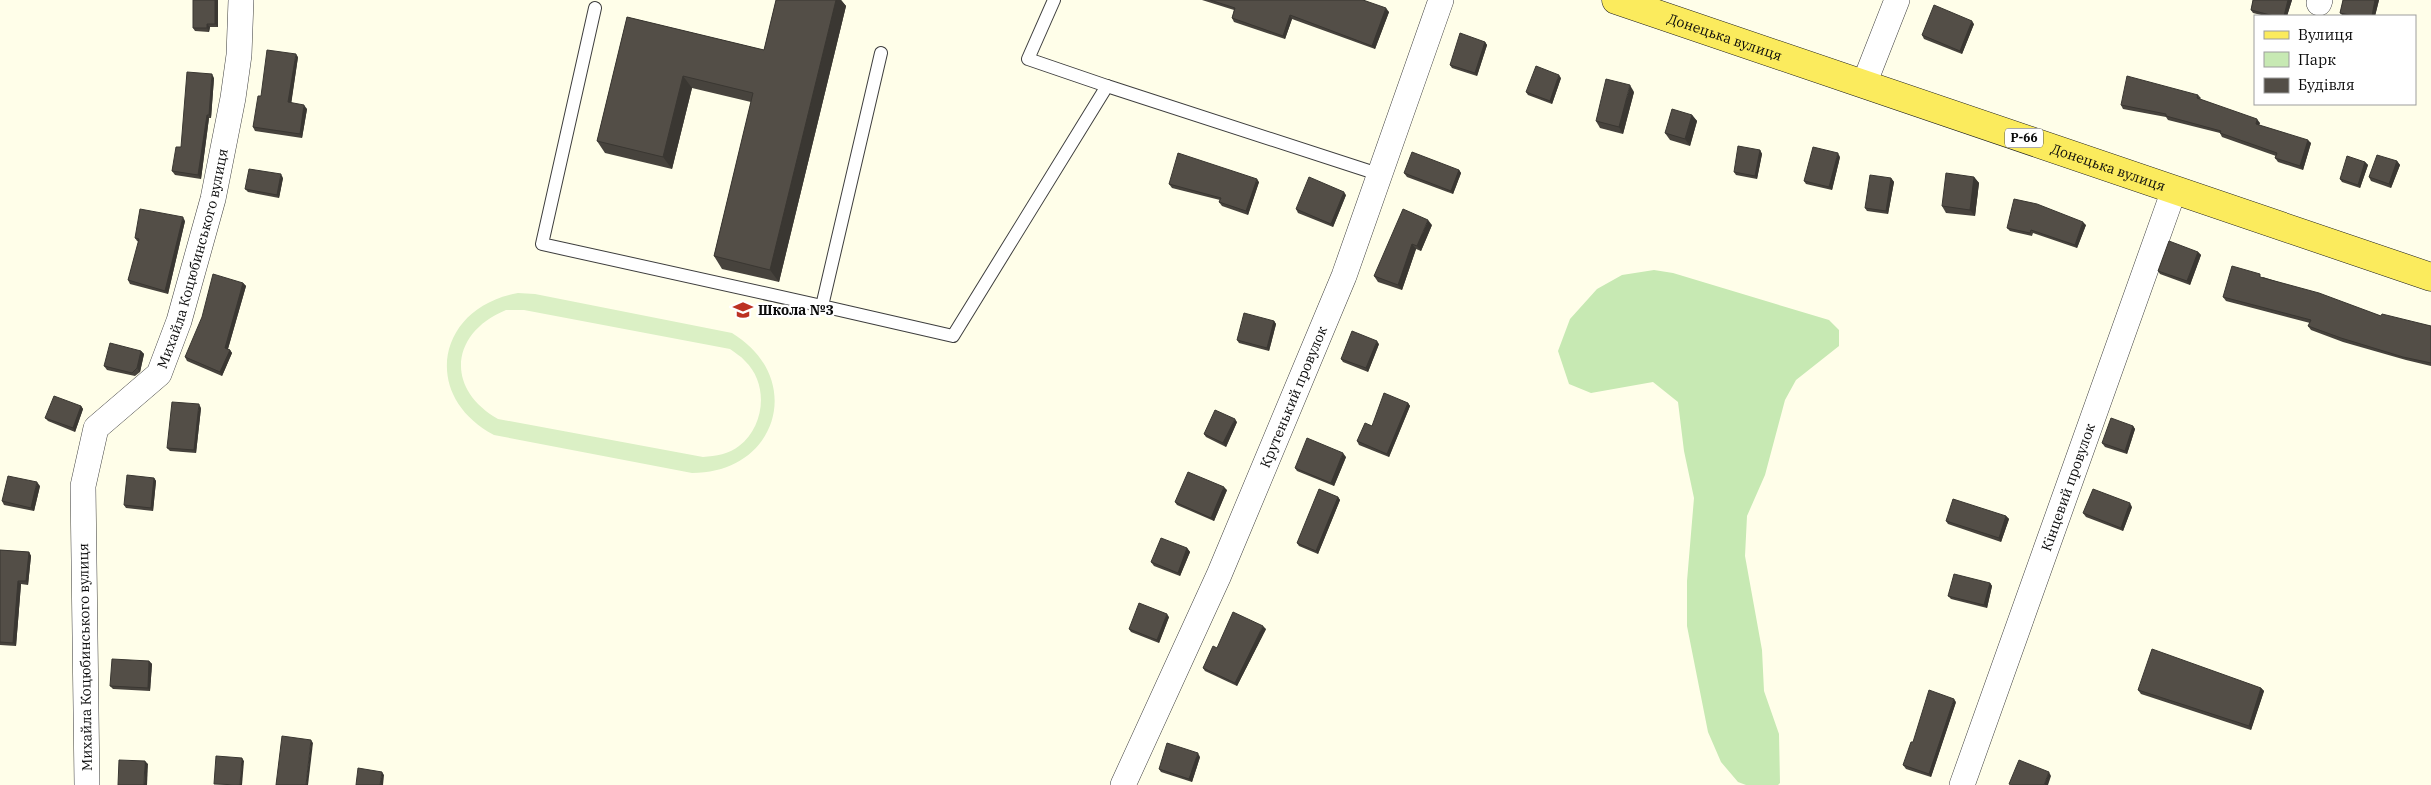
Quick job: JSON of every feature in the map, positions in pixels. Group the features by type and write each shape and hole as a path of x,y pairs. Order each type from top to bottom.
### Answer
{"main road":[{"name":"Донецька вулиця","path":"1616,0 2431,277"}],"street":[{"name":"Михайла Коцюбинського вулиця","path":"87,785 82,486 96,428 159,374 179,321 213,199 231,107 240,55 241,0"},
{"name":"Крутенький провулок","path":"1123,785 1219,575 1344,276 1378,174 1441,0"},
{"path":"1864,84 1897,0"},
{"name":"Кінцевий провулок","path":"1962,785 2174,190"}],"lane":[{"path":"1054,0 1028,59 1378,174"},
{"path":"595,8 542,244 953,336 1107,86"},
{"path":"822,306 881,53"}],"green space":[{"path":"1654,270 1673,273 1829,320 1839,330 1839,346 1796,380 1785,400 1765,475 1747,516 1745,556 1762,650 1764,691 1779,734 1780,783 1778,785 1746,785 1738,782 1721,762 1708,732 1687,626 1687,581 1694,498 1684,451 1678,402 1653,382 1591,393 1569,384 1558,351 1570,319 1597,289 1622,275"},
{"path":"518,293 535,294 732,333 755,352 769,374 775,397 772,420 762,441 745,457 721,469 692,473 494,435 470,418 455,398 448,377 448,355 455,334 470,316 491,302","holes":["506,310 524,310 730,349 740,356 753,370 758,381 761,405 754,428 748,438 735,449 722,454 703,457 498,419 481,407 469,393 462,377 461,362 465,347 474,333 487,320"]}],"building":[{"path":"193,0 215,0 215,24 207,24 207,28 193,28"},
{"path":"776,0 836,0 770,270 714,256 753,93 683,76 663,157 597,141 627,17 764,50"},
{"path":"1210,0 1363,0 1386,8 1372,46 1290,15 1283,36 1232,18 1235,8"},
{"path":"2253,0 2288,0 2284,15 2270,15 2251,10"},
{"path":"2343,0 2375,0 2372,15 2340,13"},
{"path":"1934,5 1972,21 1960,51 1922,35"},
{"path":"1460,33 1485,42 1475,73 1450,65"},
{"path":"267,50 296,54 288,102 304,105 300,134 253,127 258,96 261,96"},
{"path":"1536,66 1559,75 1550,101 1526,92"},
{"path":"187,72 212,74 209,115 207,115 198,175 172,171 176,147 181,147"},
{"path":"2127,76 2198,95 2197,98 2257,119 2256,124 2308,140 2300,166 2275,158 2277,153 2220,133 2221,131 2166,116 2166,114 2121,105"},
{"path":"1606,79 1630,85 1619,127 1596,121"},
{"path":"1672,109 1692,115 1685,139 1665,133"},
{"path":"1738,146 1760,150 1755,176 1734,172"},
{"path":"1813,147 1838,153 1829,187 1804,181"},
{"path":"1412,152 1459,170 1451,191 1404,173"},
{"path":"1178,153 1257,179 1246,211 1219,202 1221,198 1169,184"},
{"path":"2377,155 2397,161 2389,184 2369,177"},
{"path":"2347,156 2365,162 2358,185 2340,179"},
{"path":"249,169 281,174 277,195 245,189"},
{"path":"1946,173 1974,177 1970,210 1942,206"},
{"path":"1870,175 1891,178 1886,211 1865,208"},
{"path":"1309,177 1344,192 1331,224 1296,209"},
{"path":"2014,199 2037,204 2083,222 2075,245 2031,230 2030,233 2007,228"},
{"path":"140,209 183,217 165,291 128,280 139,239 135,238"},
{"path":"1403,209 1428,220 1417,246 1412,244 1398,285 1374,276"},
{"path":"2169,241 2198,252 2187,281 2158,271"},
{"path":"2232,266 2260,274 2260,277 2319,293 2381,316 2382,314 2431,326 2431,363 2403,357 2341,338 2308,326 2311,320 2223,297"},
{"path":"213,274 243,283 225,348 230,350 220,372 185,357 202,317"},
{"path":"1244,313 1274,321 1267,348 1237,340"},
{"path":"1352,331 1377,341 1366,368 1341,359"},
{"path":"110,343 141,351 137,368 132,373 104,366"},
{"path":"1384,393 1408,403 1387,454 1357,441 1365,423 1372,426"},
{"path":"54,396 81,406 73,428 45,418"},
{"path":"172,402 199,404 194,450 167,448"},
{"path":"1215,410 1235,419 1223,443 1204,434"},
{"path":"2111,418 2133,426 2125,451 2102,443"},
{"path":"1307,438 1343,453 1331,483 1295,468"},
{"path":"1188,472 1224,487 1211,518 1175,502"},
{"path":"127,475 154,478 151,508 124,505"},
{"path":"8,476 37,482 31,508 2,501"},
{"path":"1319,489 1338,497 1316,551 1297,543"},
{"path":"2093,489 2130,503 2121,528 2083,513"},
{"path":"1953,499 2006,516 1999,538 1946,521"},
{"path":"1161,538 1187,548 1178,573 1151,562"},
{"path":"0,550 29,552 26,581 18,581 13,643 0,642"},
{"path":"1954,574 1990,583 1984,605 1948,596"},
{"path":"1139,603 1167,614 1157,640 1129,629"},
{"path":"1233,612 1263,626 1235,683 1203,668 1213,646 1217,648"},
{"path":"2152,649 2261,688 2249,726 2138,690"},
{"path":"112,659 149,661 148,688 110,686"},
{"path":"1929,690 1954,699 1929,774 1903,765 1911,742 1913,742"},
{"path":"282,736 311,740 306,785 276,785"},
{"path":"1167,743 1198,753 1189,779 1159,769"},
{"path":"216,756 242,758 240,785 214,784"},
{"path":"119,760 145,761 144,785 118,785"},
{"path":"2019,760 2049,772 2044,785 2009,784"},
{"path":"358,768 382,772 380,785 356,785"}],"place":[{"name":"Школа №3","path":"743,310"}]}
